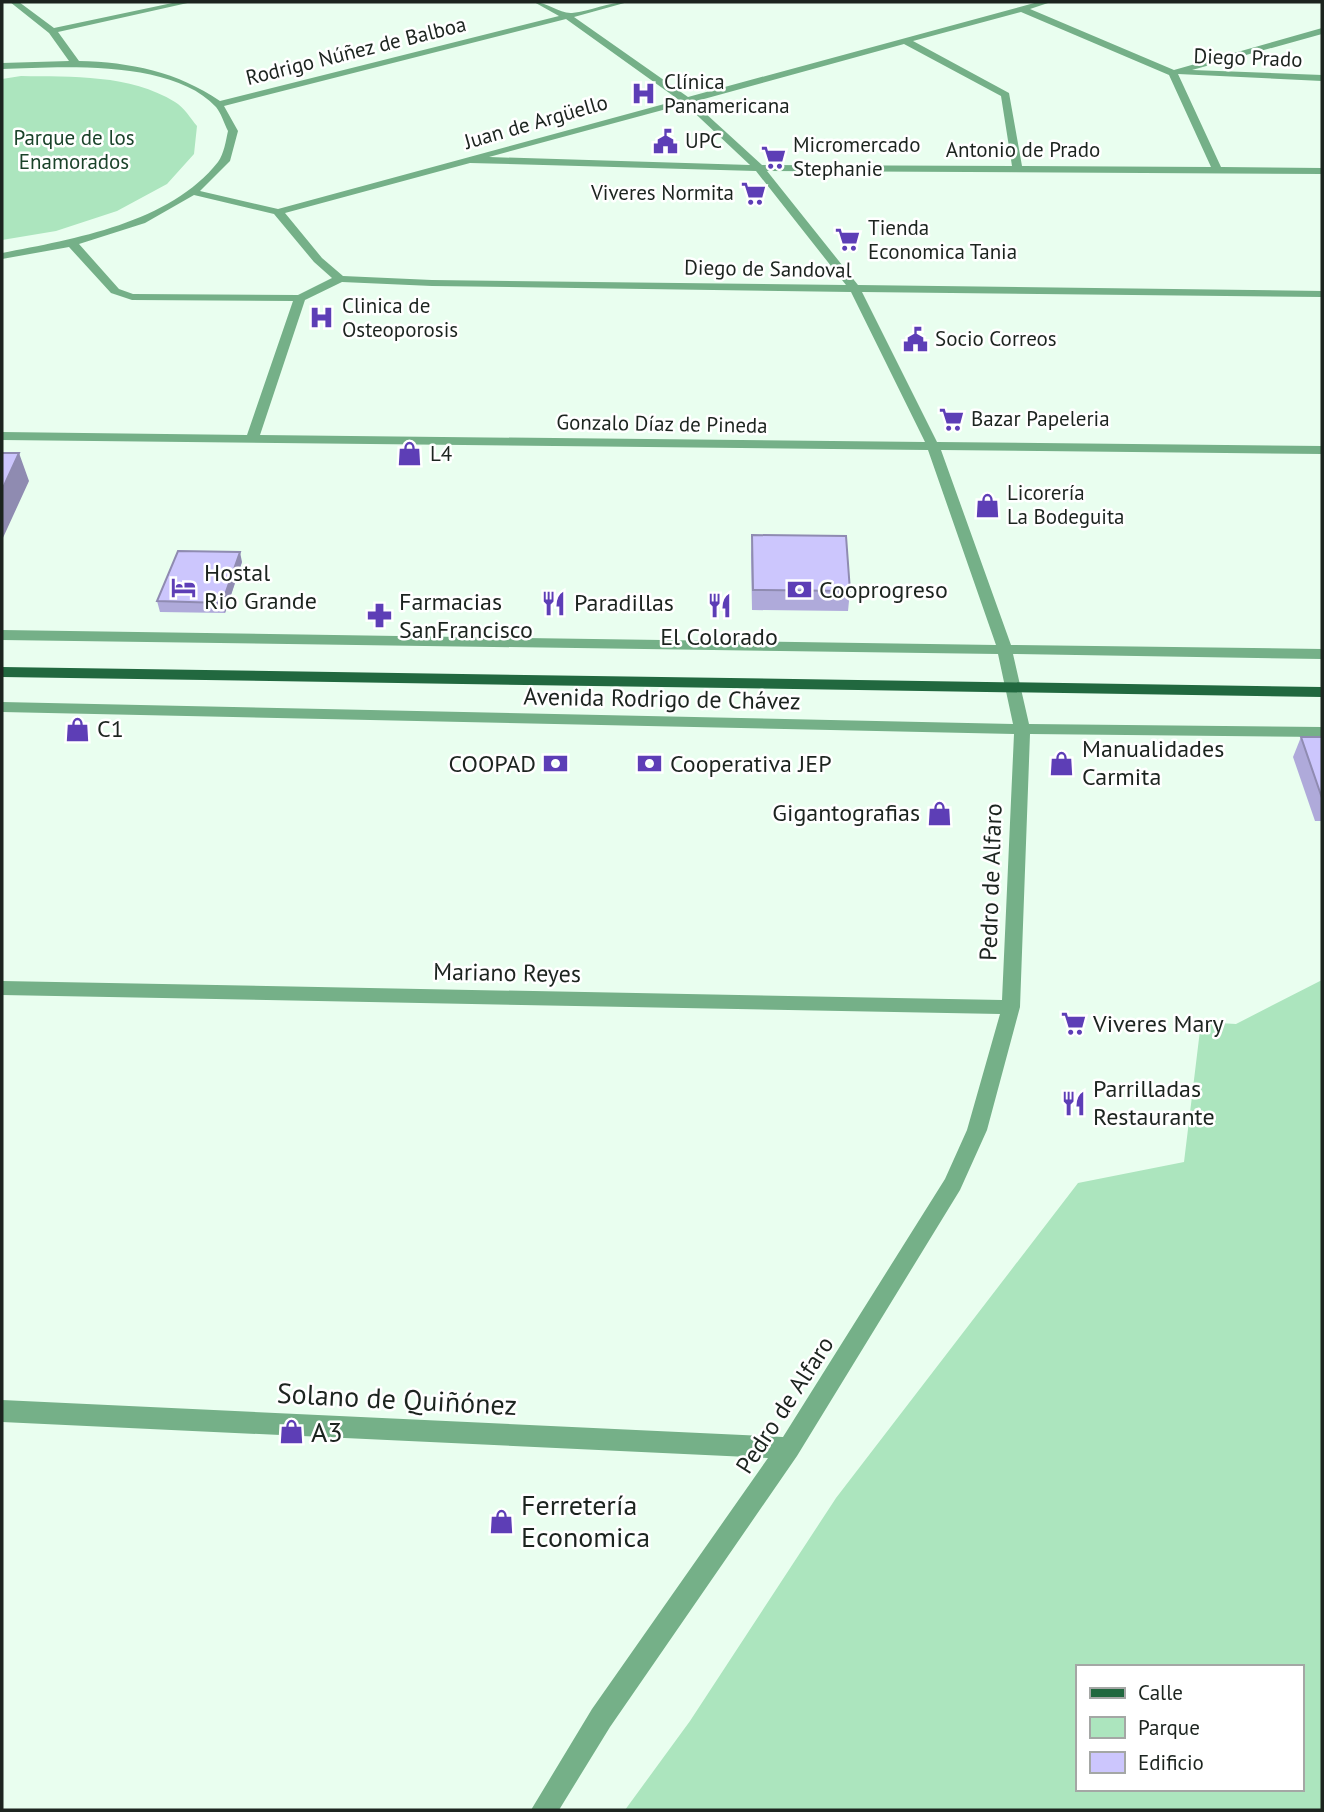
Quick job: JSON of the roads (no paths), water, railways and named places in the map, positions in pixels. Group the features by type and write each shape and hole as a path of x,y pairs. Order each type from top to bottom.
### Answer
{"main road":[{"name":"Avenida Rodrigo de Chávez","path":"2,672 1322,692"}],"street":[{"path":"15,2 52,30 75,63"},
{"path":"52,30 188,2"},
{"name":"Pedro de Alfaro","path":"538,2 567,16 686,100 759,168 855,289 933,446 1004,650 1022,729 1011,1007 977,1130 953,1184 789,1448 601,1718 544,1810"},
{"name":"Rodrigo Núñez de Balboa","path":"219,104 624,2"},
{"name":"Juan de Argüello","path":"278,212 1047,2"},
{"path":"1021,9 1173,73 1322,31"},
{"path":"907,42 1006,95 1017,169"},
{"path":"2,66 75,63 135,69 185,83 219,104 233,131 225,161 193,192 141,220 72,243 2,256"},
{"path":"1173,73 1218,170"},
{"name":"Diego Prado","path":"1173,73 1322,78"},
{"name":"Antonio de Prado","path":"472,160 759,168 1322,171"},
{"path":"72,243 116,291 132,297 300,299 340,279 318,260 278,212 193,192"},
{"name":"Diego de Sandoval","path":"340,279 432,284 1322,294"},
{"path":"252,439 300,299"},
{"name":"Gonzalo Díaz de Pineda","path":"2,436 1322,450"},
{"path":"2,635 1322,654"},
{"name":"Avenida Rodrigo de Chávez","path":"2,707 1022,729 1322,732"},
{"name":"Mariano Reyes","path":"2,988 1011,1007"},
{"name":"Solano de Quiñónez","path":"2,1411 789,1448"}],"place":[{"name":"Clínica Panamericana","path":"644,94"},
{"name":"UPC","path":"665,141"},
{"name":"Micromercado Stephanie","path":"773,157"},
{"name":"Viveres Normita","path":"754,193"},
{"name":"Tienda Economica Tania","path":"848,240"},
{"name":"Clinica de Osteoporosis","path":"322,318"},
{"name":"Socio Correos","path":"915,339"},
{"name":"Bazar Papeleria","path":"951,419"},
{"name":"L4","path":"410,454"},
{"name":"Licorería La Bodeguita","path":"987,505"},
{"name":"Hostal Rio Grande","path":"184,587"},
{"name":"Cooprogreso","path":"799,590"},
{"name":"Paradillas","path":"554,603"},
{"name":"El Colorado","path":"719,606"},
{"name":"Farmacias SanFrancisco","path":"379,616"},
{"name":"C1","path":"77,729"},
{"name":"Manualidades Carmita","path":"1062,763"},
{"name":"COOPAD","path":"556,764"},
{"name":"Cooperativa JEP","path":"650,764"},
{"name":"Gigantografias","path":"940,813"},
{"name":"Viveres Mary","path":"1073,1024"},
{"name":"Parrilladas Restaurante","path":"1073,1103"},
{"name":"A3","path":"291,1432"},
{"name":"Ferretería Economica","path":"501,1521"}],"park label":[{"name":"Parque de los Enamorados","path":"74,150"}]}
